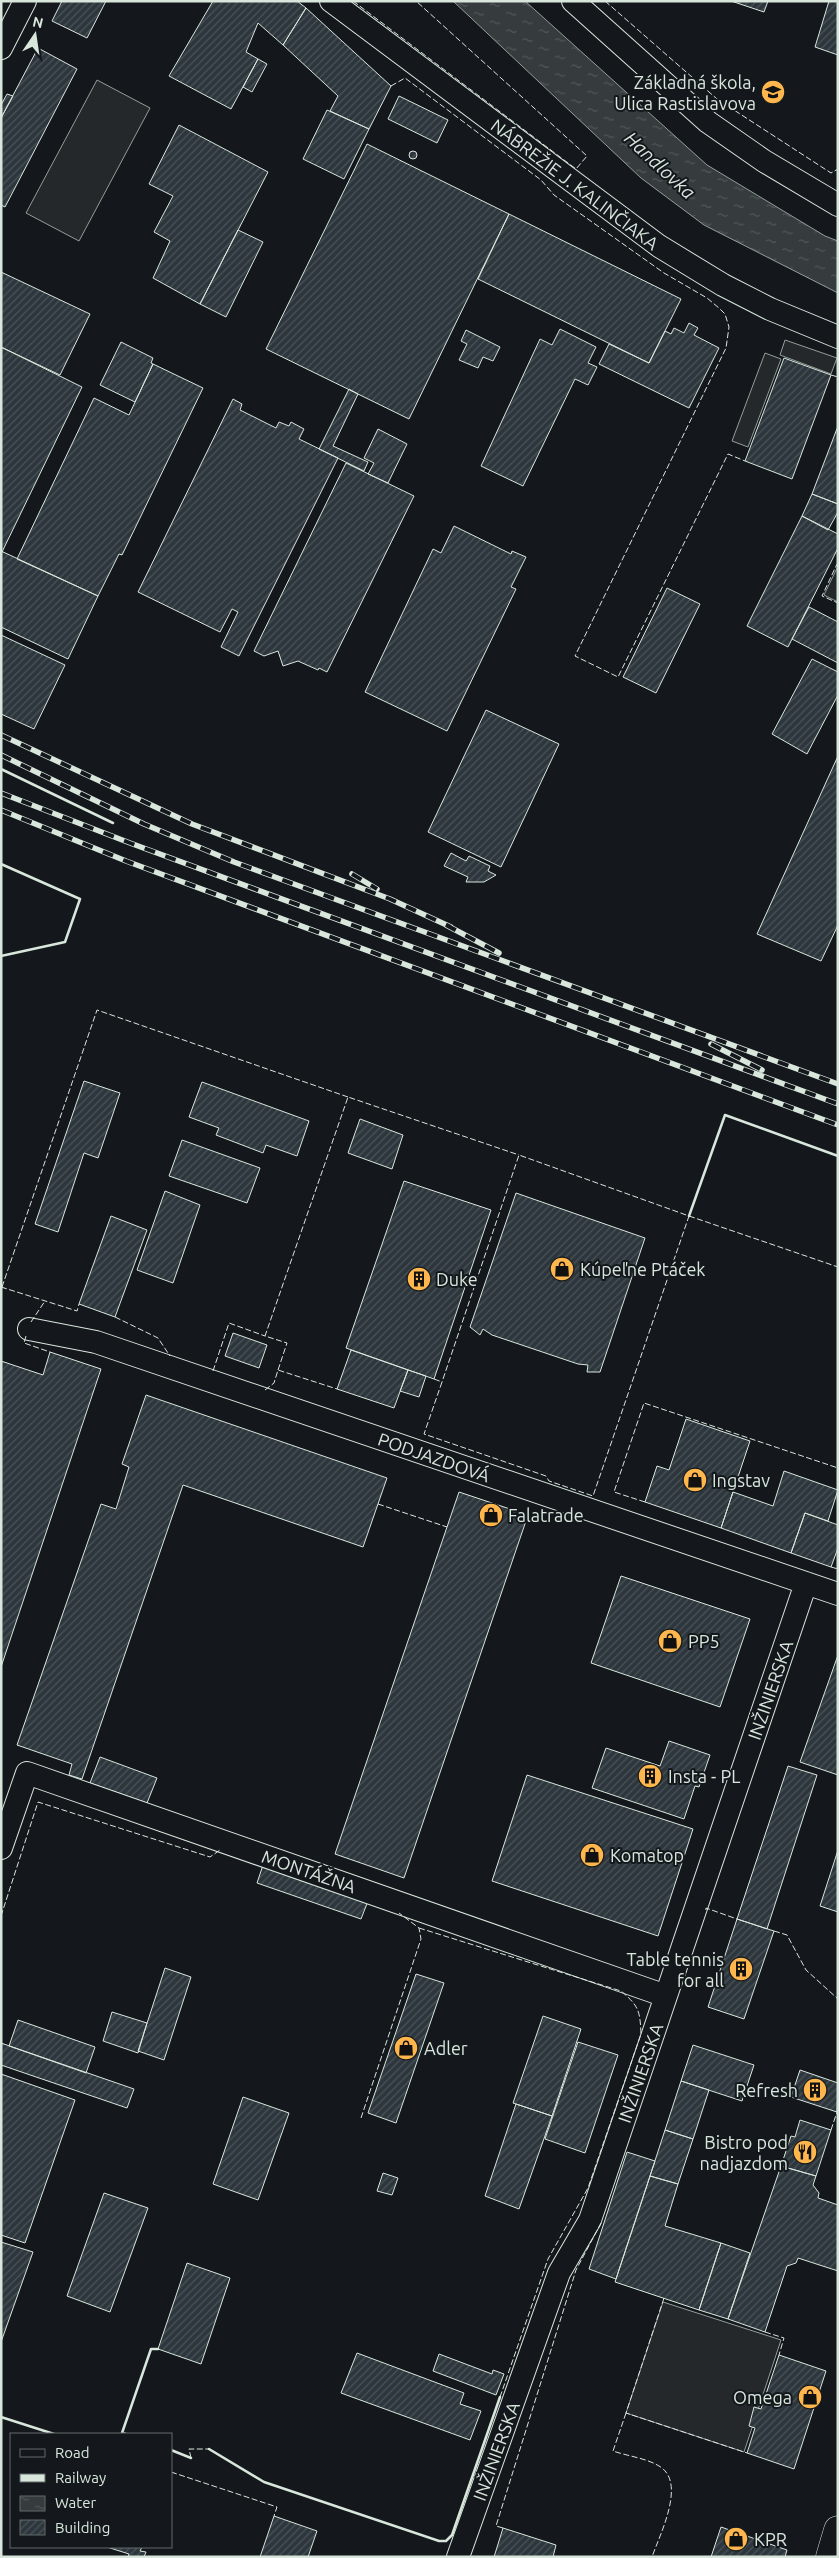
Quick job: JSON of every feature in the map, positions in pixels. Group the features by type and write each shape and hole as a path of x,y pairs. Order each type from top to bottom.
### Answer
{"main road":[{"path":"830,2557 838,2530"}],"street":[{"path":"1,48 25,1"},
{"name":"NÁBREŽIE J. KALINČIAKA","path":"331,1 659,246 739,294 838,337"},
{"path":"574,1 708,122 764,161 838,205"},
{"name":"PODJAZDOVÁ","path":"29,1329 96,1342 838,1594"},
{"name":"INŽINIERSKA","path":"458,2557 559,2273 590,2220 806,1583"},
{"name":"MONTÁŽNA","path":"1,1848 27,1772 666,1996"}],"shaded area":[{"path":"97,80 150,108 79,241 26,213"},
{"path":"785,340 837,358 831,374 780,355"},
{"path":"765,353 781,359 748,447 732,441"},
{"path":"838,566 838,602 824,595"},
{"path":"663,2302 781,2340 744,2452 626,2413"}],"water":[{"name":"Handlovka","path":"453,1 525,1 707,165 825,236 838,241 838,293 704,225 641,178"}],"building":[{"path":"62,1 106,1 87,38 52,21"},
{"path":"213,1 297,1 306,8 283,45 258,23 246,52 258,59 231,109 169,76"},
{"path":"731,1 768,1 764,12"},
{"path":"829,1 838,1 838,55 815,47"},
{"path":"306,8 391,86 369,129 330,111 338,96 283,45"},
{"path":"38,48 77,69 5,207 1,205 1,118"},
{"path":"258,59 267,64 252,92 243,87"},
{"path":"7,94 13,96 1,118 1,105"},
{"path":"399,96 448,120 437,143 388,119"},
{"path":"327,110 369,129 344,179 303,159"},
{"path":"179,125 268,172 200,304 153,278 170,241 154,232 173,196 149,184"},
{"path":"367,144 509,214 409,419 266,349"},
{"path":"413,151 417,155 413,159 409,155"},
{"path":"509,214 681,299 649,363 478,279"},
{"path":"238,230 263,242 226,317 200,304"},
{"path":"1,272 90,314 60,375 1,347"},
{"path":"689,323 698,328 694,335 719,348 689,408 599,364 609,344 649,363 665,331 671,334 674,328 684,333"},
{"path":"560,329 596,347 588,363 597,367 588,385 575,379 523,486 481,466 540,339 552,345"},
{"path":"466,330 500,347 493,361 483,357 478,368 459,360 467,344 461,341"},
{"path":"121,342 153,358 151,363 153,364 135,402 100,385"},
{"path":"1,347 82,387 2,552 1,551"},
{"path":"784,358 831,375 792,479 745,461"},
{"path":"153,364 203,388 122,555 119,554 98,596 17,559 94,398 129,415"},
{"path":"349,389 358,394 333,446 368,462 364,471 319,449"},
{"path":"233,399 242,404 240,410 276,428 279,422 289,426 291,422 304,429 299,439 338,458 239,656 221,647 238,612 232,609 220,632 138,592"},
{"path":"838,426 838,504 812,494"},
{"path":"378,429 407,444 388,483 368,474 374,463 364,458"},
{"path":"346,463 414,496 327,672 298,661 283,666 278,651 264,656 254,651"},
{"path":"812,494 838,504 838,512 828,530 802,516"},
{"path":"802,516 838,534 838,548 788,647 747,626"},
{"path":"454,526 511,554 512,551 526,557 511,587 516,589 447,731 365,692 433,549 441,553"},
{"path":"1,551 98,596 68,659 1,627"},
{"path":"667,588 700,604 656,693 623,677"},
{"path":"809,607 838,622 838,663 792,639"},
{"path":"1,635 65,665 34,729 1,714"},
{"path":"812,659 838,672 838,695 807,754 772,734"},
{"path":"486,710 559,744 501,867 428,832"},
{"path":"838,756 838,925 821,961 757,934"},
{"path":"451,853 466,861 469,856 490,866 488,871 496,875 484,882 466,882 468,877 444,866"},
{"path":"84,1081 120,1093 98,1158 84,1153 58,1232 35,1224"},
{"path":"202,1082 309,1121 297,1156 266,1145 263,1153 216,1135 219,1128 189,1117"},
{"path":"360,1119 403,1135 392,1169 348,1153"},
{"path":"182,1140 260,1168 247,1203 169,1176"},
{"name":"Duke","path":"404,1181 491,1210 434,1379 346,1348"},
{"path":"165,1191 200,1205 173,1283 137,1270"},
{"name":"Kúpeľne Ptáček","path":"516,1193 645,1238 600,1372 587,1372 588,1365 578,1364 492,1335 483,1329 480,1335 470,1327"},
{"path":"111,1216 147,1230 115,1317 79,1304"},
{"path":"233,1333 267,1345 259,1368 225,1356"},
{"path":"351,1350 408,1370 394,1408 337,1389"},
{"path":"50,1352 101,1369 1,1667 1,1361 43,1375"},
{"path":"408,1370 426,1376 419,1397 400,1391"},
{"path":"146,1395 387,1478 363,1547 183,1485 82,1779 69,1775 72,1764 17,1745 101,1504 116,1509 129,1467 122,1464"},
{"path":"686,1419 750,1441 721,1528 645,1502 657,1466 669,1470"},
{"path":"784,1471 838,1490 828,1521 805,1513 791,1553 721,1528 733,1492 773,1506"},
{"path":"459,1492 528,1515 404,1878 335,1854"},
{"path":"805,1513 838,1525 838,1548 831,1567 791,1553"},
{"name":"PP5","path":"621,1576 750,1619 720,1707 591,1663"},
{"path":"838,1655 838,1775 800,1762"},
{"name":"Insta - PL","path":"669,1741 710,1755 699,1787 695,1786 684,1819 592,1788 606,1748 660,1766"},
{"path":"100,1757 157,1778 147,1803 90,1783"},
{"path":"788,1766 817,1775 767,1929 737,1919"},
{"name":"Komatop","path":"527,1775 693,1829 658,1936 492,1881"},
{"path":"838,1850 838,1912 820,1906"},
{"path":"263,1865 368,1901 361,1919 257,1883"},
{"name":"Table tennis for all","path":"737,1919 774,1931 744,2019 708,2007"},
{"path":"165,1968 191,1977 164,2060 138,2051"},
{"name":"Adler","path":"416,1974 444,1983 396,2123 368,2113"},
{"path":"112,2012 147,2023 138,2053 103,2041"},
{"path":"543,2016 581,2029 552,2116 513,2103"},
{"path":"18,2020 95,2047 86,2073 9,2046"},
{"path":"578,2042 618,2055 585,2153 545,2139"},
{"path":"1,2043 134,2089 127,2108 1,2065"},
{"path":"693,2045 754,2065 742,2101 681,2081"},
{"name":"Refresh","path":"800,2070 838,2083 837,2112 791,2097"},
{"path":"1,2074 75,2100 25,2243 1,2235"},
{"path":"681,2081 709,2090 693,2139 665,2130"},
{"path":"243,2097 289,2113 258,2200 213,2184"},
{"path":"516,2104 552,2116 519,2209 485,2196"},
{"name":"Bistro pod nadjazdom","path":"800,2120 831,2130 816,2176 781,2166 791,2136 795,2137"},
{"path":"665,2130 693,2139 678,2184 650,2176"},
{"path":"627,2152 655,2161 616,2279 589,2269"},
{"path":"781,2166 816,2176 813,2185 819,2193 818,2198 838,2205 838,2271 798,2258 796,2263 787,2266 765,2332 728,2319"},
{"path":"383,2173 398,2178 392,2195 377,2191"},
{"path":"650,2176 678,2184 665,2226 721,2243 699,2310 615,2282"},
{"path":"104,2193 148,2208 110,2312 67,2296"},
{"path":"1,2242 33,2252 1,2342"},
{"path":"721,2243 750,2253 728,2319 699,2310"},
{"path":"187,2263 230,2278 201,2364 158,2349"},
{"path":"357,2353 464,2393 460,2404 481,2411 470,2440 341,2393"},
{"path":"439,2354 492,2374 493,2370 504,2374 496,2395 433,2371"},
{"path":"779,2355 826,2371 794,2469 747,2453 755,2428 749,2426 754,2407 761,2409"},
{"path":"274,2516 317,2531 308,2557 260,2557"},
{"name":"KPR","path":"721,2527 787,2550 785,2557 711,2557"},
{"path":"503,2528 556,2545 553,2557 494,2557"},
{"path":"110,2548 142,2548 140,2551 146,2552 144,2557 128,2557 129,2554"}],"railway":[{"path":"1,735 192,824 390,899 451,927"},
{"path":"1,755 144,824 234,862 838,1084"},
{"path":"1,793 130,843 838,1104"},
{"path":"1,810 126,861 838,1125"},
{"path":"352,874 377,889"},
{"path":"446,925 499,953"},
{"path":"711,1044 762,1070"}],"fence":[{"path":"353,1 576,169 587,156 416,1"},
{"path":"605,1 717,99 831,173 838,169"},
{"path":"391,86 405,78 541,180 554,195 664,273 707,298 725,314 729,327 726,348 575,656 618,677 728,454 745,461"},
{"path":"831,375 838,377"},
{"path":"838,562 822,596 838,603"},
{"path":"2,1287 97,1010 348,1097"},
{"path":"278,1370 287,1343 265,1336 348,1097 519,1155"},
{"path":"434,1379 442,1382 424,1434 546,1476 549,1481 593,1496 689,1216 519,1155 442,1382"},
{"path":"689,1216 838,1267"},
{"path":"1,1287 77,1311 79,1304"},
{"path":"31,1322 45,1301"},
{"path":"115,1317 158,1338 170,1356"},
{"path":"213,1371 229,1323 265,1336"},
{"path":"26,1336 24,1343 50,1352"},
{"path":"265,1390 274,1383 278,1370 337,1389"},
{"path":"645,1502 614,1492 644,1403 838,1468"},
{"path":"378,1504 447,1527"},
{"path":"831,1567 838,1569"},
{"path":"1,1916 38,1802 210,1857 220,1850"},
{"path":"706,1910 706,1908 737,1919"},
{"path":"361,2118 421,1939 419,1928 399,1913"},
{"path":"419,1928 621,1991 632,2001 639,2014 641,2034 588,2188 548,2259 500,2397"},
{"path":"774,1931 787,1935 806,1970 838,1999"},
{"path":"831,2130 837,2112"},
{"path":"503,2528 496,2526 576,2270 601,2223"},
{"path":"664,2298 626,2413 747,2453"},
{"path":"765,2332 784,2338 779,2355"},
{"path":"626,2413 613,2451 654,2463 667,2474 671,2484 669,2509 652,2557"},
{"path":"191,2458 189,2449 209,2449"},
{"path":"172,2472 277,2507 274,2516"}],"wall":[{"path":"1,769 113,823"},
{"path":"1,864 80,899 65,942 1,956"},
{"path":"689,1216 725,1115 838,1156"},
{"path":"122,2433 151,2349 158,2349"},
{"path":"209,2449 264,2482 439,2541 446,2541 452,2535 500,2397"},
{"path":"1,2417 51,2433"},
{"path":"172,2450 191,2458"}],"place":[{"name":"Základná škola, Ulica Rastislavova","path":"773,92"},
{"name":"Kúpeľne Ptáček","path":"562,1269"},
{"name":"Duke","path":"419,1279"},
{"name":"Ingstav","path":"695,1480"},
{"name":"Falatrade","path":"491,1515"},
{"name":"PP5","path":"670,1641"},
{"name":"Insta - PL","path":"650,1776"},
{"name":"Komatop","path":"592,1855"},
{"name":"Table tennis for all","path":"741,1969"},
{"name":"Adler","path":"406,2048"},
{"name":"Refresh","path":"815,2090"},
{"name":"Bistro pod nadjazdom","path":"805,2152"},
{"name":"Omega","path":"810,2397"},
{"name":"KPR","path":"736,2539"}]}
